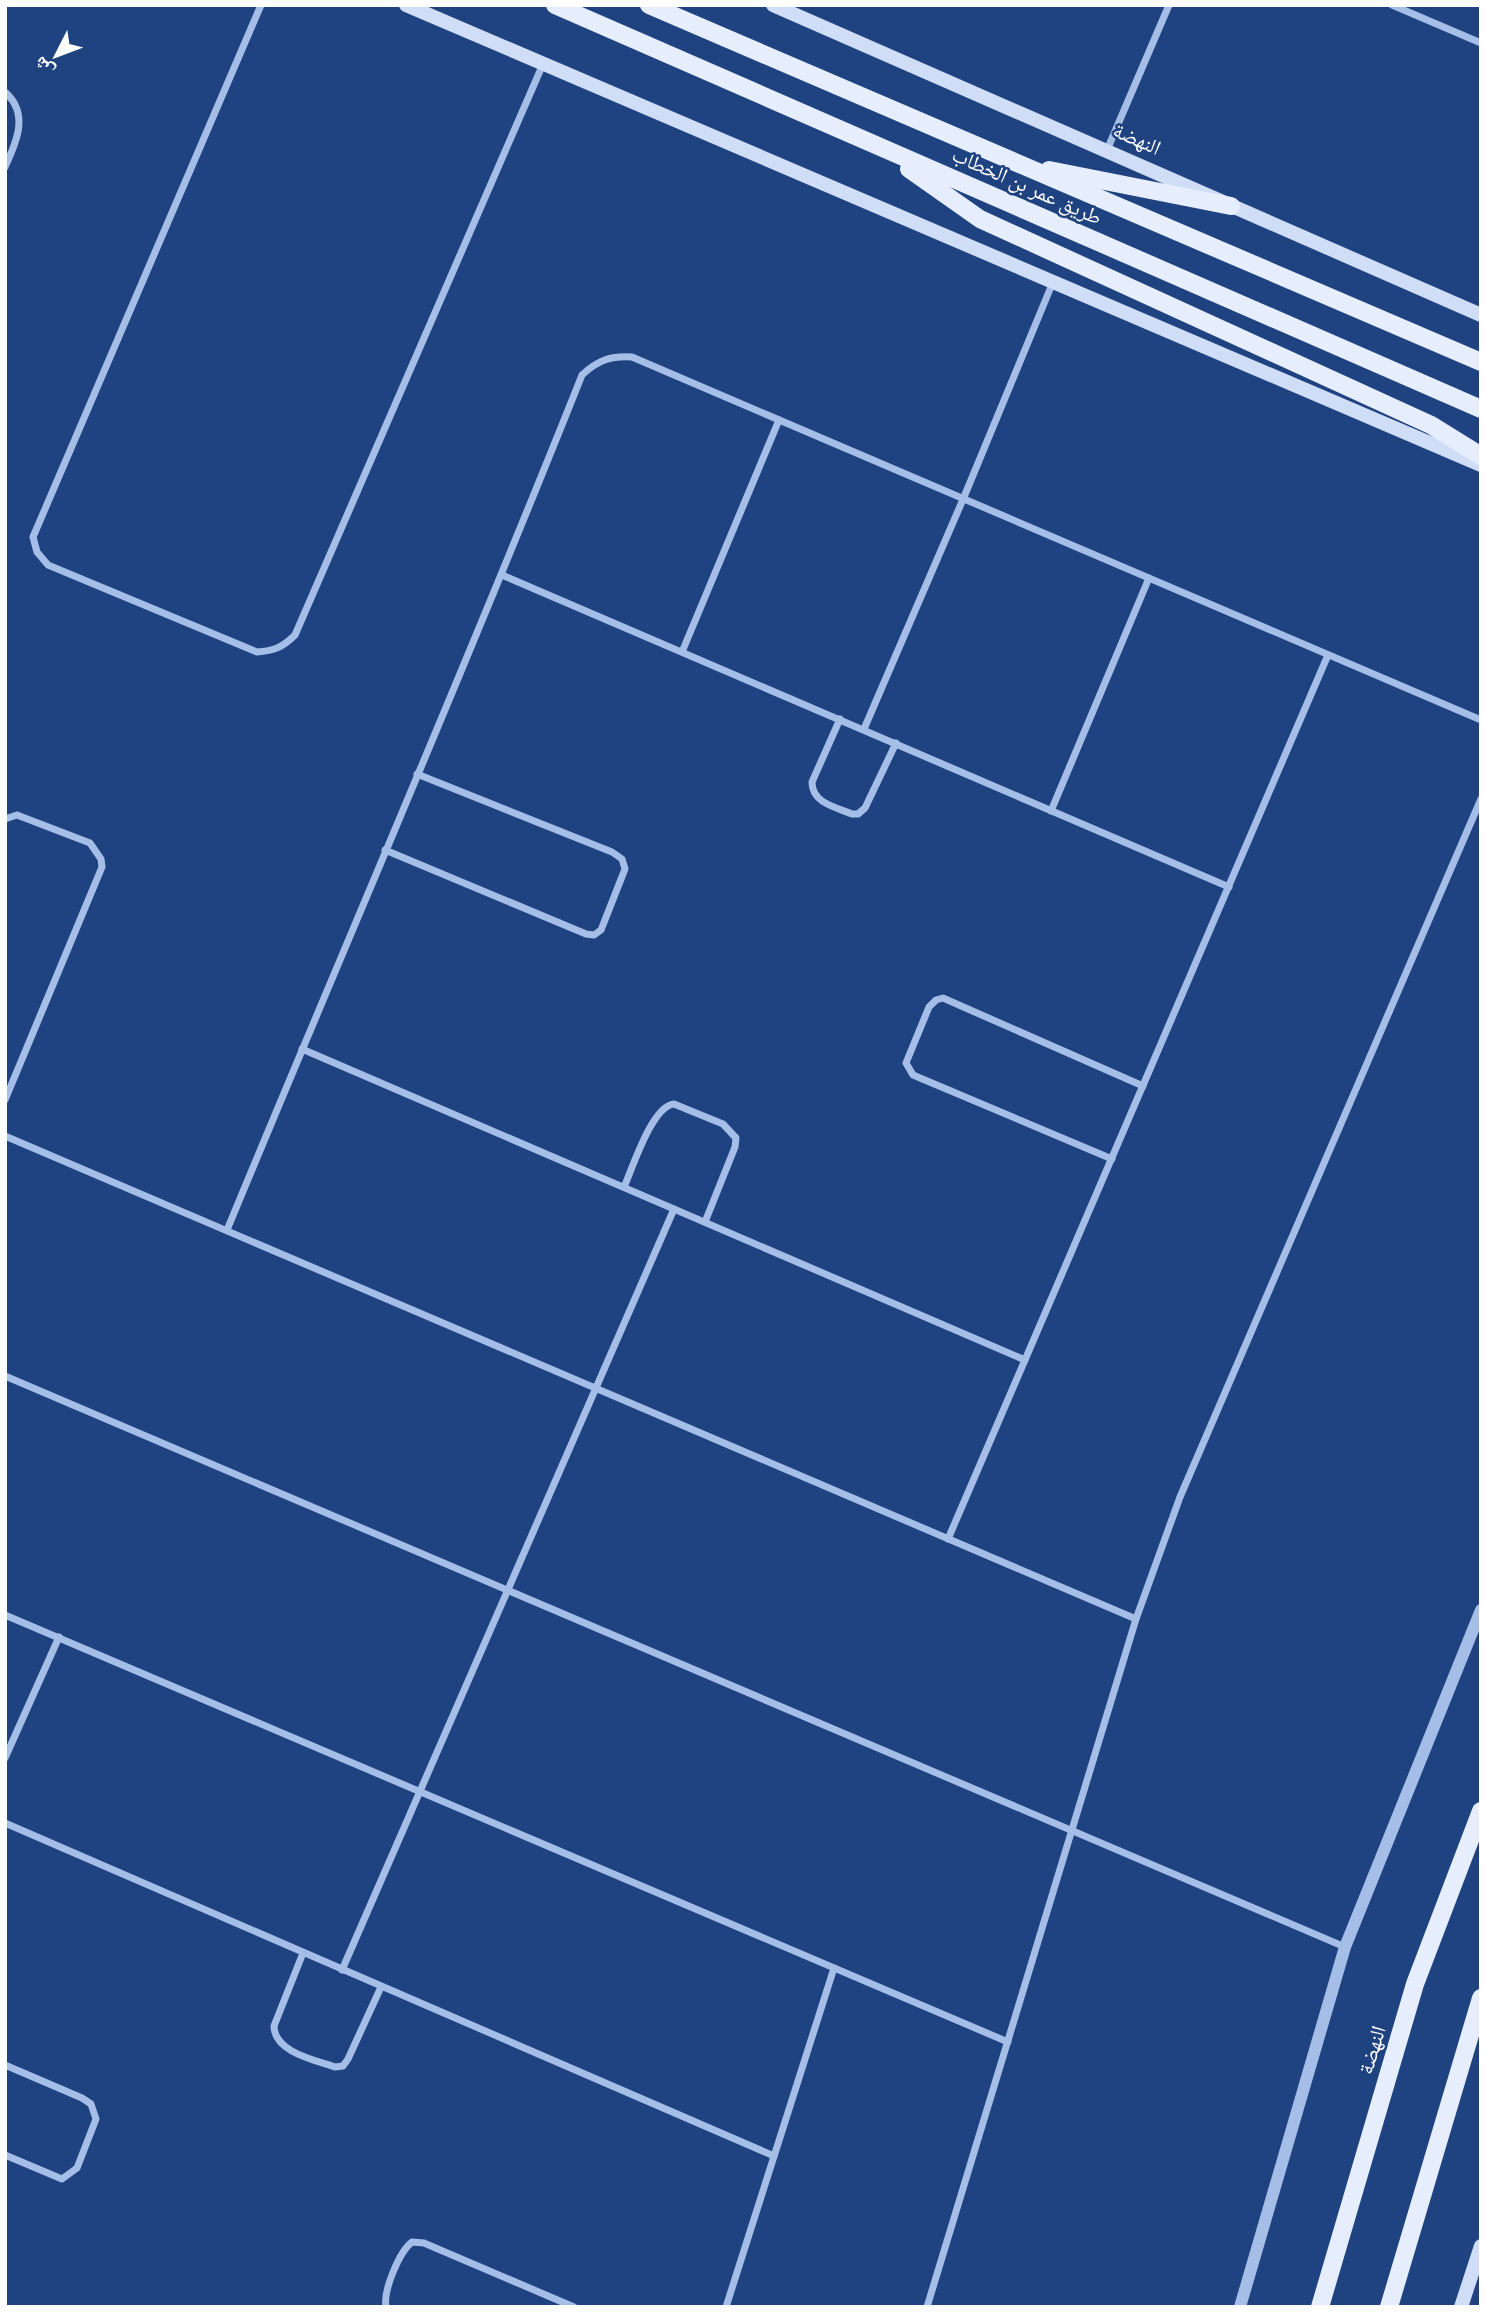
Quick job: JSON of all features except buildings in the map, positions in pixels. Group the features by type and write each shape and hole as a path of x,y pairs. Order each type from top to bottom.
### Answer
{"main road":[{"path":"407,5 1481,465"},
{"name":"طريق عمر بن الخطاب","path":"555,5 1481,410"},
{"name":"طريق عمر بن الخطاب","path":"649,5 1481,362"},
{"name":"النهضة","path":"774,5 1481,315"},
{"path":"878,146 980,219 1431,425 1481,456"},
{"path":"1015,164 1231,206"},
{"name":"النهضة","path":"1320,2307 1415,1984 1481,1811"},
{"path":"1389,2307 1481,1998"},
{"path":"1461,2307 1481,2246"}],"street":[{"path":"261,5 33,537 37,552 48,565 257,652 272,651 295,635 543,64"},
{"path":"1107,150 1169,5"},
{"path":"1392,5 1481,43"},
{"path":"5,92 18,115 20,132 5,167"},
{"path":"864,729 964,498 1053,282"},
{"path":"227,1230 502,575 582,376 594,363 614,356 632,356 1481,720"},
{"path":"682,652 779,419"},
{"path":"502,575 1229,887"},
{"path":"1051,811 1149,578"},
{"path":"948,1539 1328,655"},
{"path":"840,719 812,782 812,791 817,798 852,814 858,814 865,808 896,743"},
{"path":"385,850 586,934 594,935 601,930 625,869 622,859 612,852 417,774"},
{"path":"927,2307 1136,1619 1180,1497 1481,799"},
{"path":"5,818 17,815 90,843 101,859 102,867 5,1100"},
{"path":"1112,1159 913,1075 906,1063 929,1007 936,1000 943,998 1143,1086"},
{"path":"302,1049 1025,1360"},
{"path":"624,1187 655,1117 667,1104 674,1104 723,1124 736,1138 735,1147 705,1222"},
{"path":"5,1136 1136,1619"},
{"path":"342,1970 674,1209"},
{"path":"5,1376 1345,1947"},
{"path":"1240,2307 1345,1947 1481,1610"},
{"path":"5,1615 1008,2042"},
{"path":"5,1758 58,1637"},
{"path":"5,1823 774,2156"},
{"path":"303,1953 274,2026 274,2035 281,2045 335,2067 343,2066 380,1987"},
{"path":"726,2307 834,1968"},
{"path":"5,2065 82,2098 91,2104 96,2119 77,2168 62,2179 5,2155"},
{"path":"386,2307 384,2297 404,2248 412,2242 424,2243 574,2307"}]}
